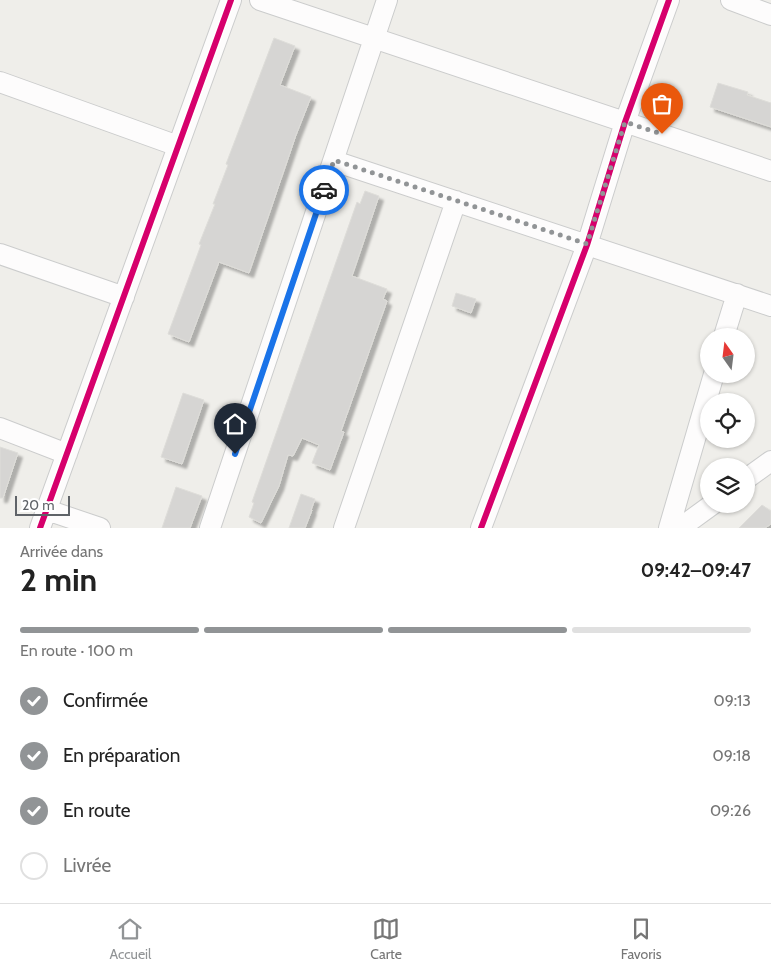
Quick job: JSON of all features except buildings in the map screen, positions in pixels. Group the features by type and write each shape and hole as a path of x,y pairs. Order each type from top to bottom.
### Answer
{"street":[{"path":"100,528 44,519 231,0"},
{"path":"260,0 771,171"},
{"path":"210,528 387,0"},
{"path":"481,528 587,244 625,122 669,0"},
{"path":"731,0 771,15"},
{"path":"0,82 178,146"},
{"path":"334,160 771,306"},
{"path":"344,528 456,201"},
{"path":"0,254 124,297"},
{"path":"726,328 737,294"},
{"path":"669,528 711,383"},
{"path":"0,428 67,454"},
{"path":"755,473 771,461"},
{"path":"680,528 701,513"}],"cycle path":[{"path":"40,528 231,0"},
{"path":"481,528 587,245 625,122 669,0"}],"way so far":[{"path":"324,190 334,160 587,244 625,122 662,134"}],"route":[{"path":"235,454 324,190"}]}
